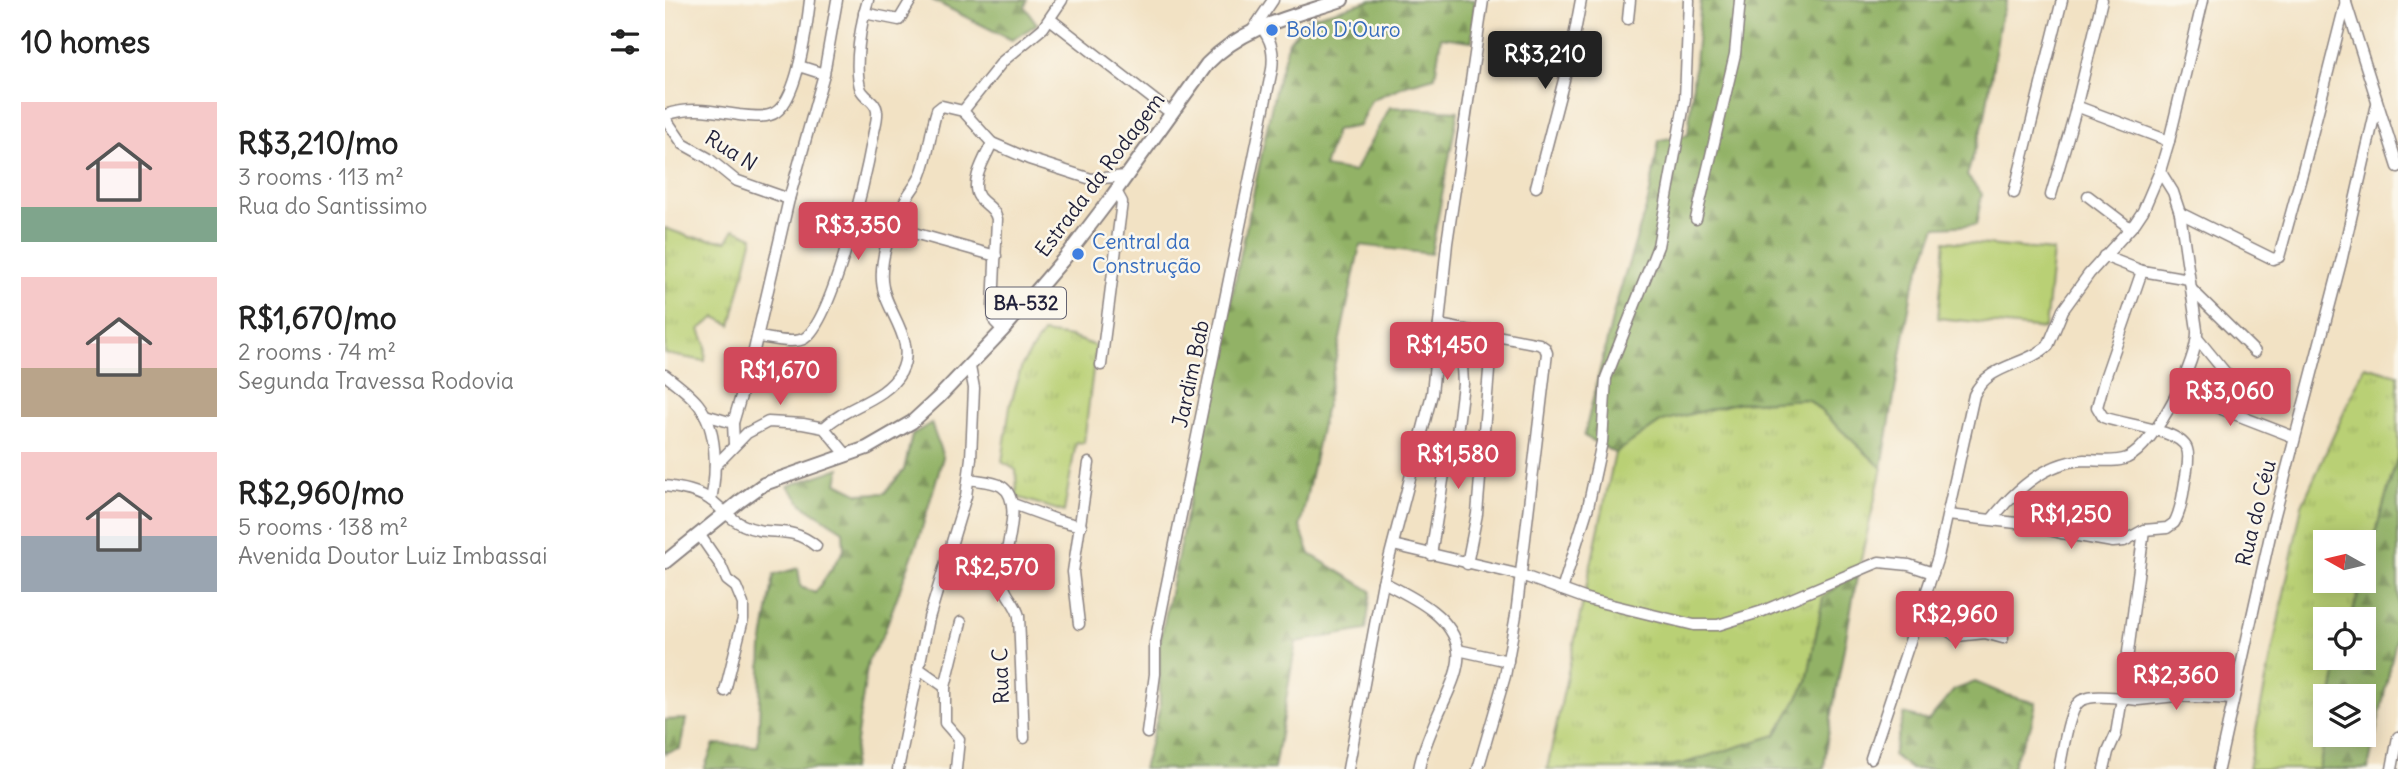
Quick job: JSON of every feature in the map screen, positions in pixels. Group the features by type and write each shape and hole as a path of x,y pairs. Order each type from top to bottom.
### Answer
{"main road":[{"name":"Estrada da Rodagem","path":"665,562 725,513 773,480 867,448 912,422 970,367 1003,330 1113,195 1214,56 1233,40 1256,29 1342,0"}],"street":[{"path":"665,117 695,109 765,116 777,112 787,98 799,66 810,0"},
{"path":"734,444 733,422 758,337 789,199 824,74 837,0"},
{"path":"758,337 802,340 809,334 825,306 840,270 878,113 874,103 863,93 860,80 859,41 868,0"},
{"path":"864,13 899,20 906,13 911,0"},
{"path":"963,111 1003,61 1050,19 1062,0"},
{"path":"1256,29 1273,0"},
{"path":"1348,769 1383,582 1432,394 1454,194 1483,0"},
{"path":"1536,187 1571,53 1581,0"},
{"path":"1628,19 1630,0"},
{"path":"1562,590 1588,507 1602,442 1606,378 1658,246 1685,99 1689,0"},
{"path":"1696,219 1735,54 1740,0"},
{"path":"2014,193 2062,0"},
{"path":"2051,195 2102,0"},
{"path":"1871,758 1933,573 1974,395 1979,385 1992,374 2048,346 2063,310 2143,211 2169,141 2203,0"},
{"path":"2345,0 2398,167"},
{"path":"2180,213 2273,259 2279,257 2345,0"},
{"path":"1050,19 1171,113"},
{"name":"Jardim Bab","path":"1147,733 1155,674 1155,642 1272,69 1272,45 1256,29"},
{"path":"799,66 824,74"},
{"name":"Rua do Céu","path":"2218,769 2294,437 2341,262 2377,104"},
{"path":"824,428 830,421 863,403 891,383 899,375 905,359 906,350 900,327 881,278 892,228 921,174 937,110 942,106 963,111 992,143 1058,170 1096,179 1126,176"},
{"path":"2076,106 2169,141"},
{"name":"Rua N","path":"665,117 683,144 708,158 735,180 789,199"},
{"path":"992,143 976,183 976,191 995,212 998,226 993,308 995,322 1003,330"},
{"path":"1992,519 2017,490 2051,469 2069,462 2127,458 2157,430 2179,390 2197,338 2180,213 2173,192 2160,171"},
{"path":"1096,179 1122,202 1101,365"},
{"path":"2088,196 2130,228"},
{"path":"853,216 996,256"},
{"path":"2104,256 2190,285 2255,352"},
{"path":"1948,515 1992,519 2113,542 2124,541 2144,530 2167,528 2176,520 2186,478 2188,452 2183,442 2157,430 2103,417 2097,407 2142,271"},
{"path":"1439,325 1539,344 1545,348 1547,354 1508,661 1478,769"},
{"path":"1457,434 1463,384 1460,330"},
{"path":"1467,564 1477,514 1492,335"},
{"path":"2197,338 2238,388 2234,414"},
{"path":"898,769 929,618 960,520 969,479 974,388 970,367"},
{"path":"665,376 687,392 705,415 715,466 711,500"},
{"path":"2179,390 2294,437"},
{"path":"705,415 733,422"},
{"path":"715,466 734,444 768,422 824,428 846,454"},
{"path":"1420,441 1443,470 1445,480 1431,555"},
{"path":"1079,624 1073,572 1089,463"},
{"path":"969,479 1000,485 1007,491 1013,503 1081,526"},
{"path":"665,486 684,488 711,500 741,525 800,535 816,546"},
{"name":"Rua C","path":"1013,503 1004,586 1015,603 1019,616 1024,738"},
{"path":"2104,769 2116,734 2144,530"},
{"path":"699,534 727,579 736,587 743,604 743,619 725,691"},
{"path":"1393,545 1521,575 1562,590 1680,623 1706,625 1763,611 1879,562 1909,565 1933,573"},
{"path":"1383,582 1416,600 1445,623 1458,650 1455,671 1422,752 1419,769"},
{"path":"1919,618 1937,623 1956,636 1982,633 2003,638"},
{"path":"956,769 960,743 959,738 945,723 945,687 961,622"},
{"path":"1458,650 1508,661"},
{"path":"918,668 945,687"},
{"path":"2059,769 2077,703 2096,697 2138,700 2176,696 2233,699"},
{"path":"2392,769 2398,737"}],"green space":[{"path":"932,0 1027,0 1025,7 1037,24 1012,40"},
{"path":"1372,0 1475,0 1472,41 1441,37 1435,77 1406,85 1371,100 1359,126 1336,130 1324,167 1354,172 1390,107 1458,111 1431,254 1360,245 1300,527 1310,554 1371,591 1366,630 1296,642 1274,769 1143,769 1160,708 1159,646 1275,90 1289,41 1308,18"},
{"path":"1701,0 2007,0 2000,21 1985,117 1967,176 1982,194 1976,225 1936,227 1912,290 1882,468 1808,399 1736,403 1662,421 1615,453 1584,436 1615,307 1649,198 1659,140 1688,135"},
{"path":"665,228 690,237 727,241 734,229 753,237 731,325 716,317 700,329 706,345 705,361 665,354"},
{"path":"1945,241 2053,251 2045,329 1938,318"},
{"path":"1043,333 1071,337 1096,346 1084,443 1076,442 1064,512 1017,497 1016,470 1002,462 1010,406 1022,365"},
{"path":"2365,366 2398,375 2398,455 2376,530 2313,530 2313,593 2359,593 2354,607 2313,607 2313,670 2337,670 2334,684 2313,684 2313,747 2323,747 2319,769 2248,769 2302,505"},
{"path":"1808,399 1882,468 1857,577 1846,580 1823,598 1807,682 1776,735 1682,764 1646,769 1547,769 1615,453 1662,421 1736,403"},
{"path":"931,423 943,457 920,535 883,635 868,661 852,769 704,769 714,744 758,746 762,647 774,575 798,568 801,587 815,593 844,550 843,531 803,505 788,486 840,468 837,483 859,494 885,493 904,470 912,435"},
{"path":"2398,455 2398,631 2376,732 2376,684 2334,684 2337,670 2376,670 2376,607 2354,607 2359,593 2377,593 2376,530"},
{"path":"1857,577 1824,769 1646,769 1682,764 1776,735 1807,682 1823,598 1846,580"},
{"path":"1975,682 2006,695 2036,703 2031,726 2015,758 2013,769 1911,769 1893,755 1904,714 1928,721 1954,690"},
{"path":"686,719 680,749 666,752 665,755 665,720"},
{"path":"2323,747 2373,747 2368,769 2319,769"}],"place":[{"name":"Bolo D'Ouro","path":"1272,30"},
{"name":"Central da Construção","path":"1078,254"}]}
